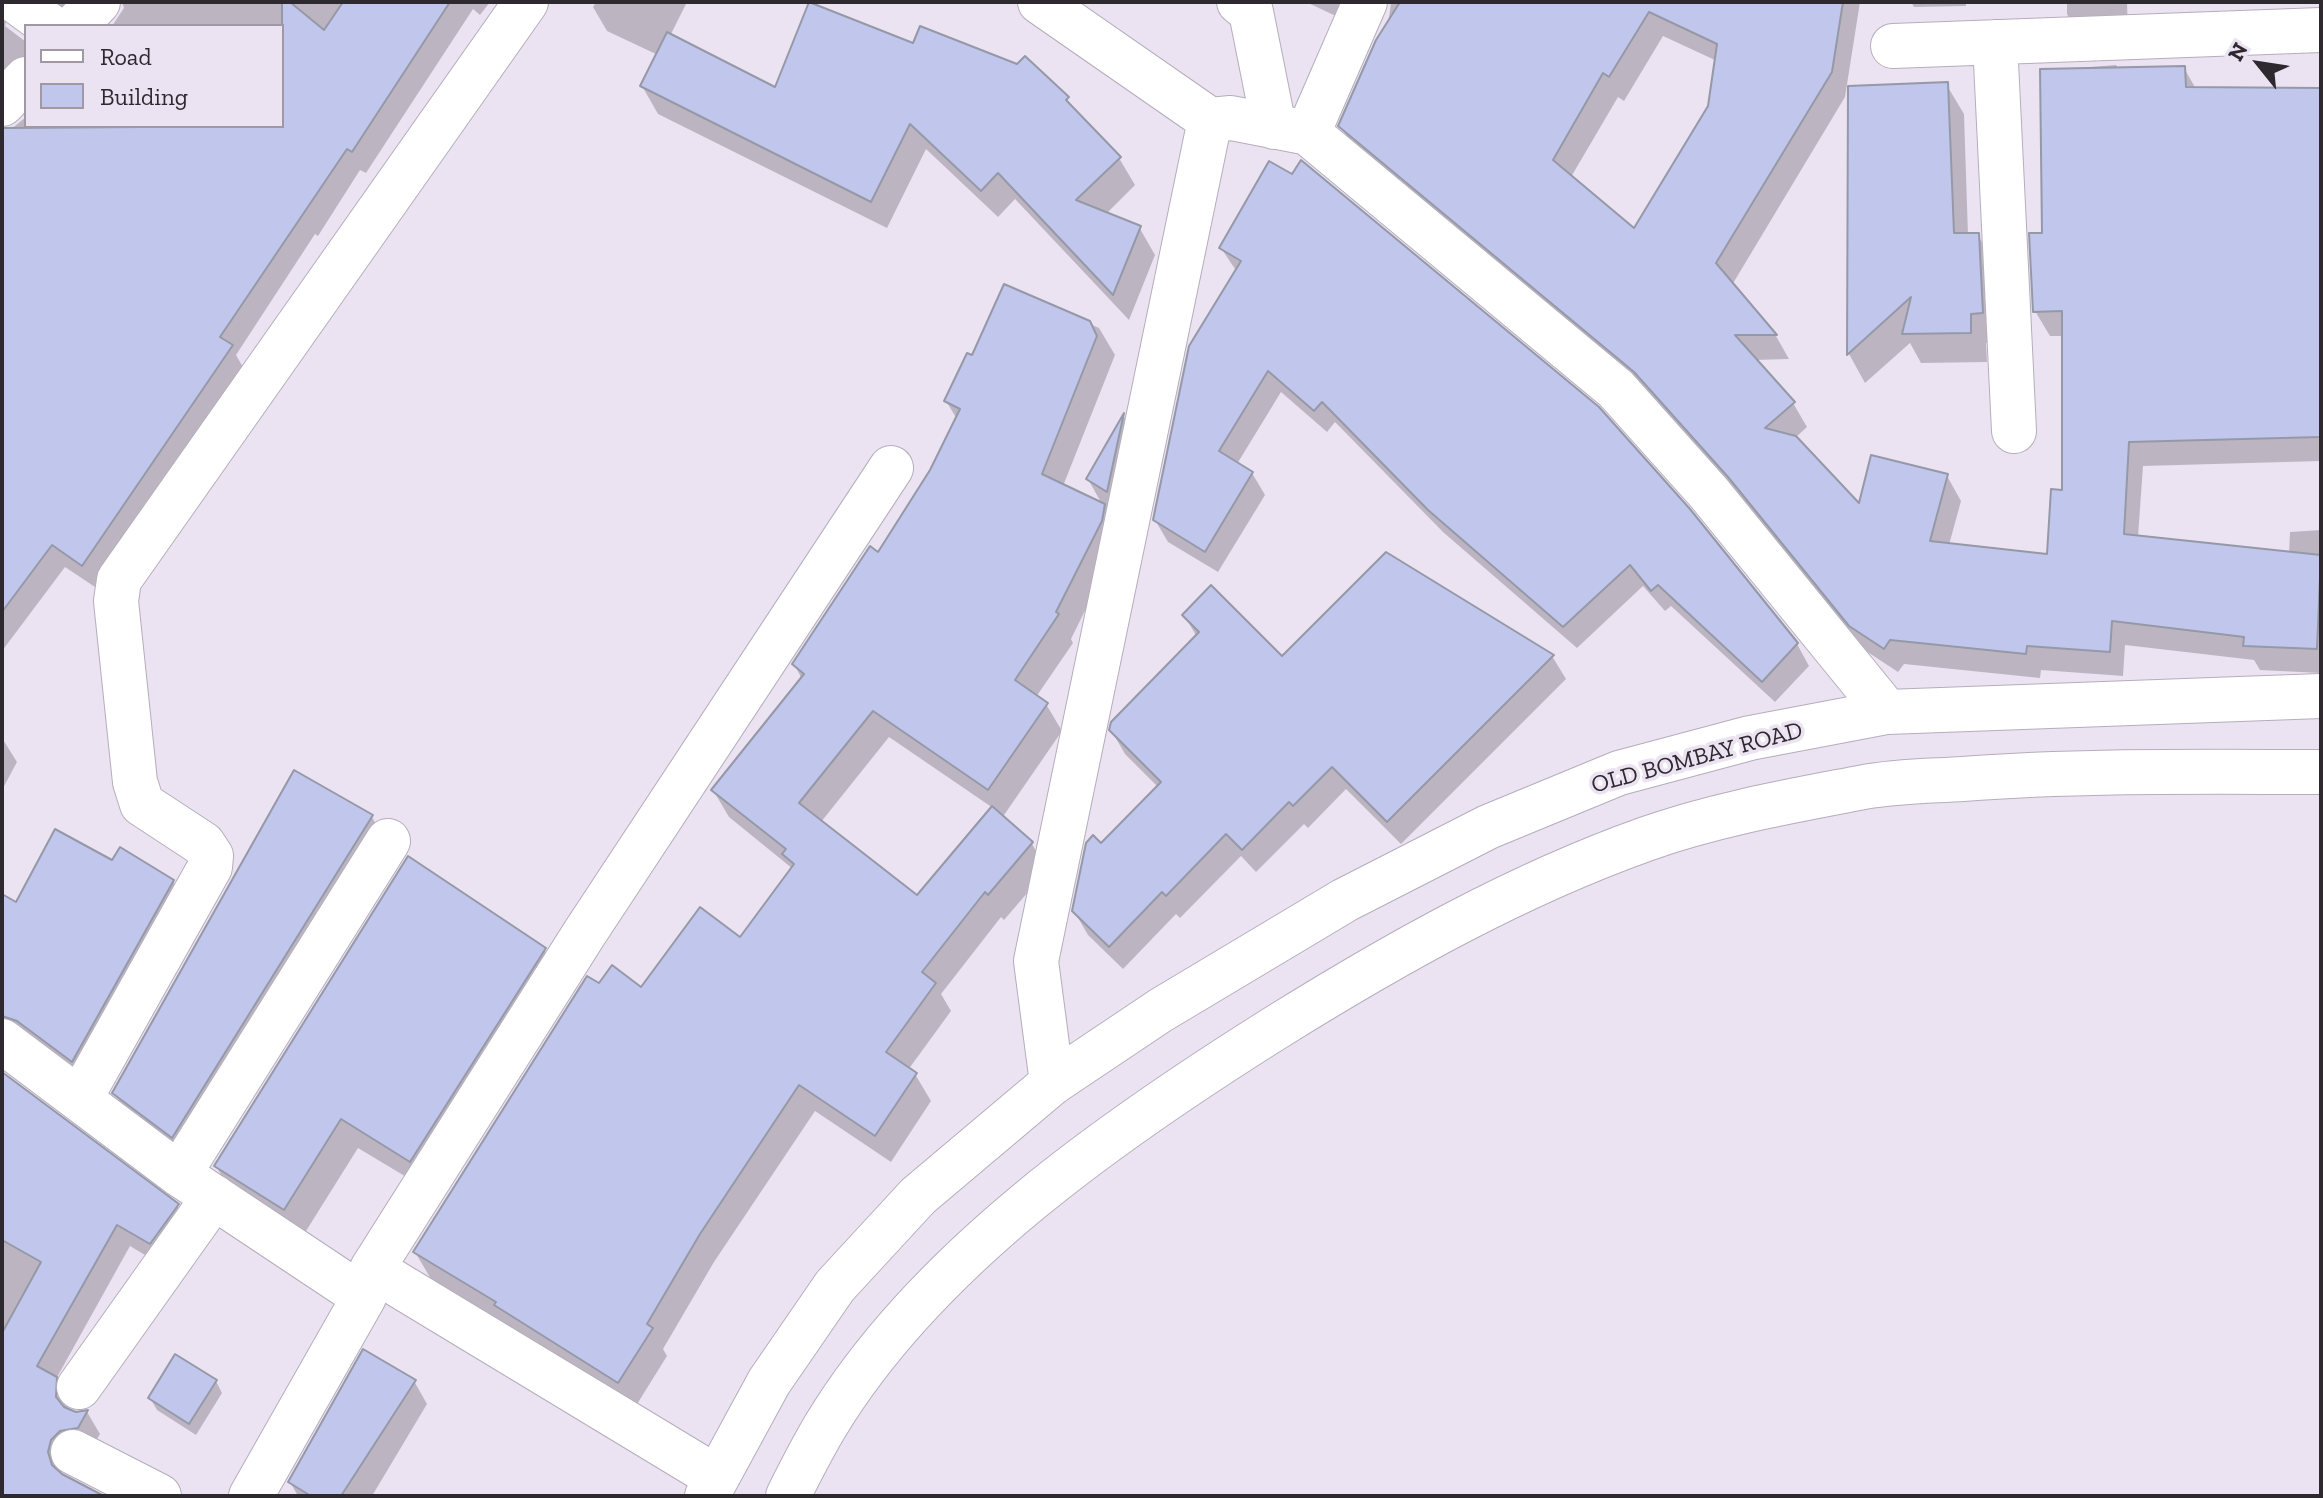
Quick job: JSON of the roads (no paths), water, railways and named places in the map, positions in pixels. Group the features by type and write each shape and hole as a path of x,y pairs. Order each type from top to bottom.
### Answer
{"street":[{"path":"17,2 47,24"},
{"path":"77,24 98,2"},
{"path":"81,1097 210,867 211,856 203,844 142,804 135,782 116,601 119,580 526,2"},
{"path":"1040,2 1210,120 1231,118 1291,130 1616,389 1709,493 1887,712"},
{"path":"1239,2 1251,12 1291,130"},
{"path":"1291,130 1365,2"},
{"path":"1893,46 2321,30"},
{"path":"1995,42 2014,431"},
{"path":"2,104 24,81"},
{"path":"1052,1083 1036,961 1210,120"},
{"path":"251,1496 368,1283 584,934 891,468"},
{"name":"OLD BOMBAY ROAD","path":"712,1486 769,1382 835,1286 918,1196 1052,1083 1161,1010 1345,900 1488,827 1619,773 1750,738 1887,712 2321,696"},
{"path":"788,1496 828,1422 896,1332 977,1247 1099,1145 1205,1072 1381,962 1522,890 1649,838 1767,807 1871,786 2039,773 2321,772"},
{"path":"79,1387 388,841"},
{"path":"2,1041 196,1185 712,1486"},
{"path":"73,1452 159,1496"}]}
